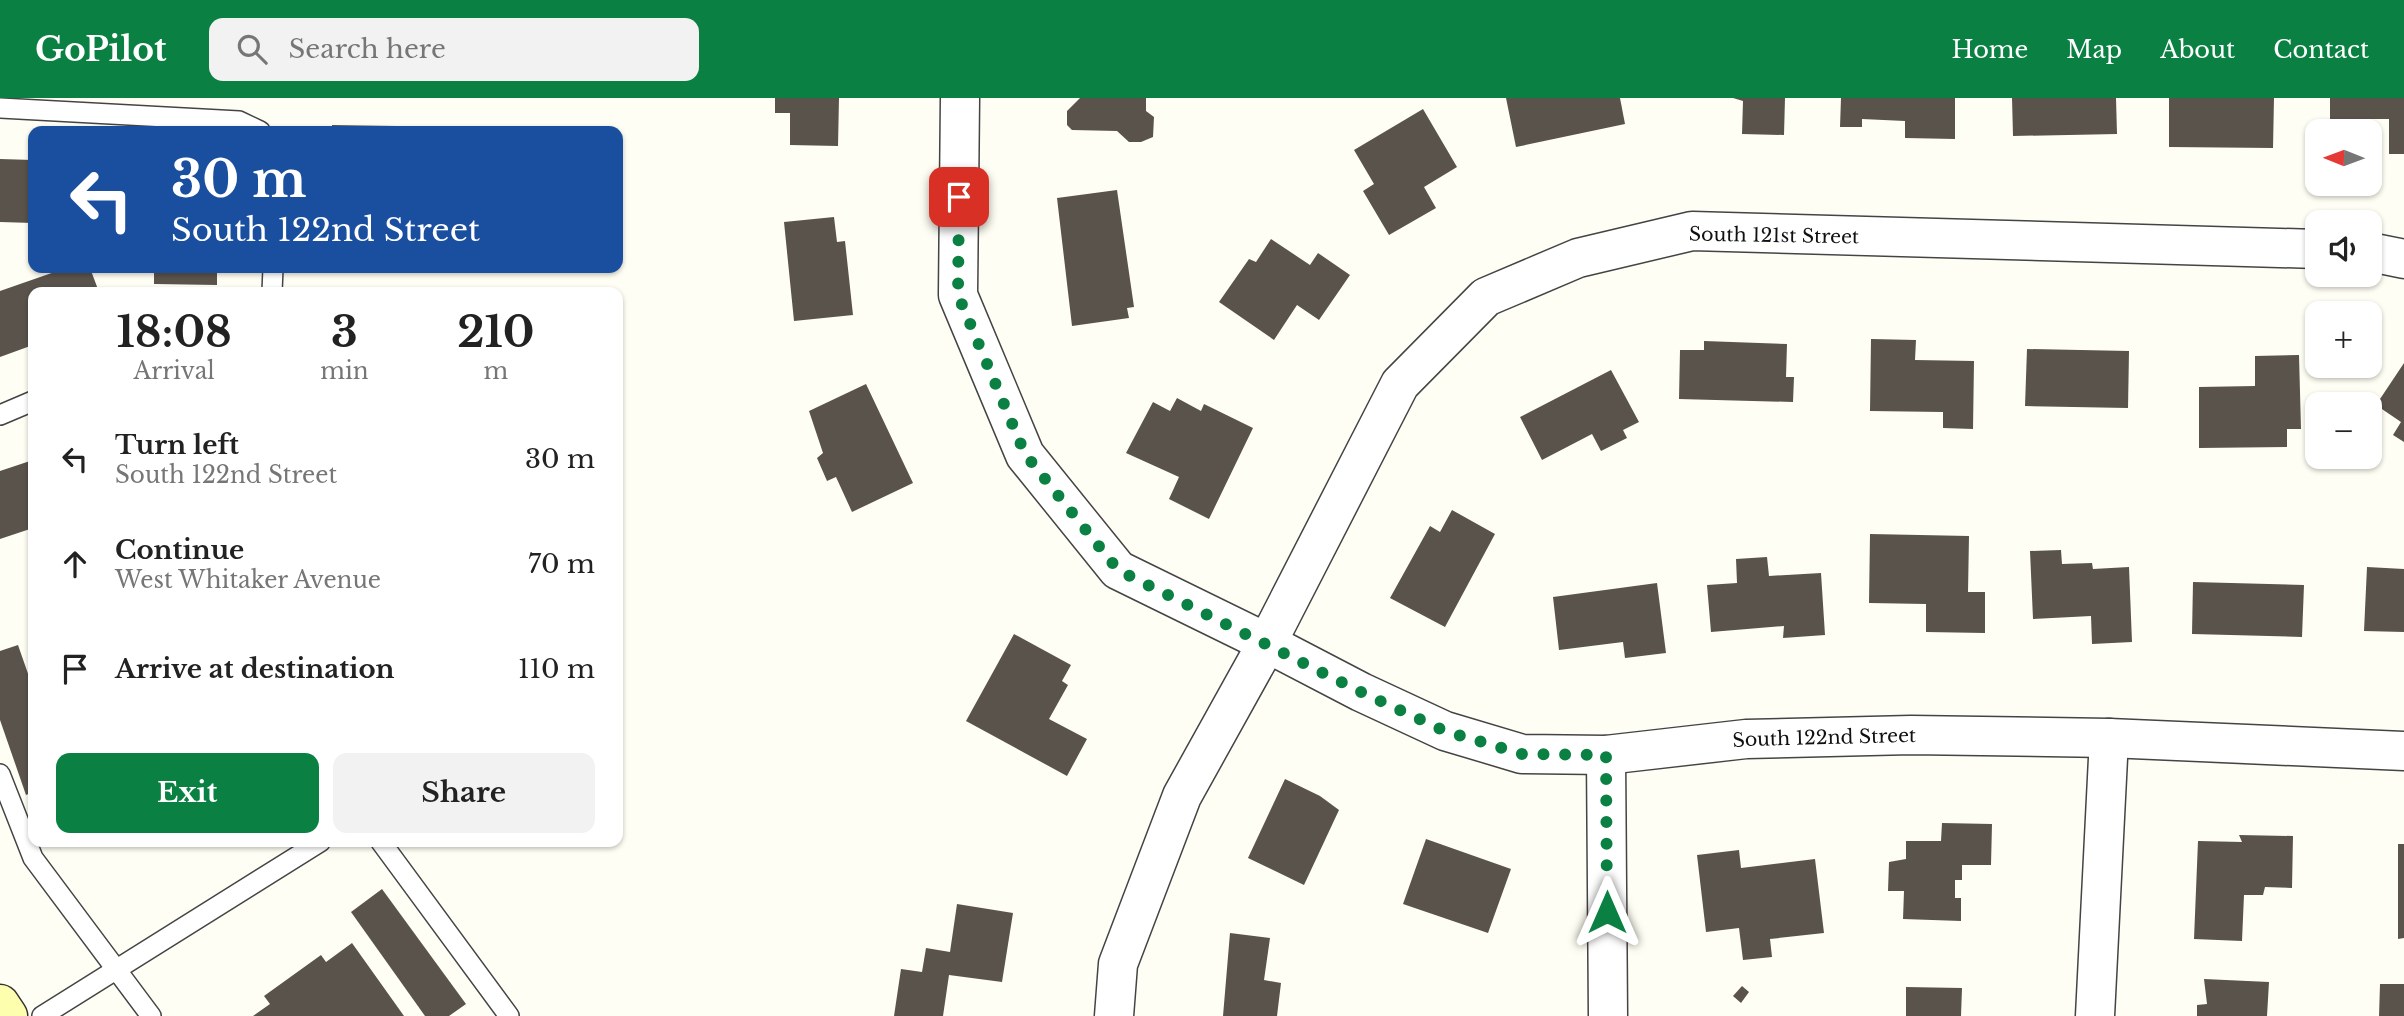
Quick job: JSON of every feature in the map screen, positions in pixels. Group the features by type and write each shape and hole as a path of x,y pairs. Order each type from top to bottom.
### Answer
{"main road":[{"path":"0,1004 8,1016"}],"street":[{"name":"South 122nd Street","path":"960,98 958,295 1025,454 1118,570 1361,692 1445,731 1522,754 1606,755 1746,739 1911,735 2109,738 2404,751"},
{"name":"South 121st Street","path":"1114,1016 1118,964 1181,796 1267,643 1400,384 1486,297 1578,258 1692,231 2305,249"},
{"path":"2382,254 2404,259"},
{"path":"2095,1016 2109,738"},
{"path":"1606,755 1608,1016"}],"lane":[{"path":"0,108 239,121 250,126"},
{"path":"0,415 28,403"},
{"path":"0,774 28,845"},
{"path":"29,847 33,858 151,1016"},
{"path":"42,1016 312,847"},
{"path":"385,847 509,1016"}],"building":[{"path":"775,98 839,98 838,146 790,145 790,113 775,113"},
{"path":"1080,98 1146,98 1146,111 1154,117 1153,137 1141,142 1129,142 1117,131 1072,130 1067,125 1067,111"},
{"path":"1506,98 1620,98 1625,124 1516,147"},
{"path":"1733,98 1785,98 1784,135 1742,134 1743,101"},
{"path":"1841,98 1955,98 1955,139 1905,138 1905,121 1862,119 1862,127 1840,127"},
{"path":"2012,98 2116,98 2117,134 2013,136"},
{"path":"2169,98 2274,98 2273,148 2169,147"},
{"path":"2330,98 2404,98 2404,154 2389,154 2389,119 2330,119"},
{"path":"1423,109 1457,167 1424,187 1436,208 1389,235 1363,191 1374,184 1354,150"},
{"path":"332,125 396,126 332,126"},
{"path":"0,159 28,160 28,223 0,222"},
{"path":"1117,190 1134,307 1127,308 1129,318 1072,326 1057,198"},
{"path":"834,217 837,242 845,241 853,315 794,321 784,222"},
{"path":"1271,239 1310,265 1318,253 1350,275 1319,320 1297,305 1274,340 1219,302 1249,259 1256,262"},
{"path":"52,273 92,273 97,287 28,287 28,347 0,357 0,291"},
{"path":"154,273 217,273 217,285 154,284"},
{"path":"1871,339 1916,340 1915,360 1974,361 1973,429 1943,428 1943,412 1870,411"},
{"path":"1704,341 1787,344 1786,377 1794,377 1793,402 1679,399 1680,350 1704,350"},
{"path":"2027,349 2129,351 2128,408 2025,406"},
{"path":"2299,355 2301,429 2287,429 2287,447 2199,448 2199,387 2255,386 2255,356"},
{"path":"2404,363 2404,442 2393,435 2401,422 2382,409 2382,396"},
{"path":"1611,370 1639,422 1623,430 1627,438 1601,451 1592,434 1542,460 1520,417"},
{"path":"866,384 913,483 852,512 836,477 827,481 817,458 823,453 809,411"},
{"path":"1177,398 1201,411 1204,404 1253,428 1209,519 1169,499 1179,477 1126,453 1153,402 1170,411"},
{"path":"28,462 28,530 0,539 0,471"},
{"path":"1452,510 1495,534 1445,627 1390,598 1430,526 1440,532"},
{"path":"1870,534 1969,536 1968,592 1985,592 1985,633 1926,632 1926,604 1869,603"},
{"path":"2061,550 2062,564 2092,563 2093,569 2129,567 2132,642 2092,644 2091,616 2033,619 2030,551"},
{"path":"1767,557 1769,576 1821,573 1825,635 1783,638 1784,626 1711,632 1707,585 1737,583 1736,559"},
{"path":"2367,567 2404,569 2404,632 2364,631"},
{"path":"2193,582 2304,585 2302,637 2192,634"},
{"path":"1657,583 1666,653 1625,658 1623,642 1559,650 1553,597"},
{"path":"1014,634 1071,665 1062,681 1068,685 1049,719 1087,739 1067,776 966,721"},
{"path":"18,645 28,674 26,795 0,720 0,651"},
{"path":"1285,779 1320,796 1339,810 1304,885 1248,858"},
{"path":"1942,823 1992,824 1991,865 1962,865 1962,880 1955,880 1955,898 1961,898 1961,921 1903,919 1904,891 1888,891 1889,862 1906,859 1906,841 1941,841"},
{"path":"2239,835 2293,836 2292,888 2265,887 2263,895 2244,895 2242,941 2194,939 2198,841 2242,842"},
{"path":"1426,839 1511,869 1488,933 1403,904"},
{"path":"2398,844 2404,844 2404,938 2398,939"},
{"path":"1739,850 1741,868 1815,859 1824,933 1770,939 1772,957 1743,960 1739,928 1706,932 1697,855"},
{"path":"382,889 466,1004 449,1016 425,1016 351,912"},
{"path":"957,904 1013,913 1002,982 949,975 943,1016 894,1016 901,969 922,972 926,948 950,952"},
{"path":"1230,933 1270,938 1264,980 1281,983 1277,1016 1223,1016"},
{"path":"352,943 404,1016 253,1016 270,1004 264,996 321,955 326,962"},
{"path":"2204,979 2269,982 2267,1016 2197,1016 2197,1005 2207,1004"},
{"path":"2380,984 2404,984 2404,1016 2379,1016"},
{"path":"1742,986 1749,992 1741,1003 1733,996"},
{"path":"1906,987 1962,988 1961,1016 1906,1016"}],"route":[{"path":"959,197 958,295 1025,454 1118,570 1361,692 1445,731 1522,754 1606,755 1607,912"}]}
